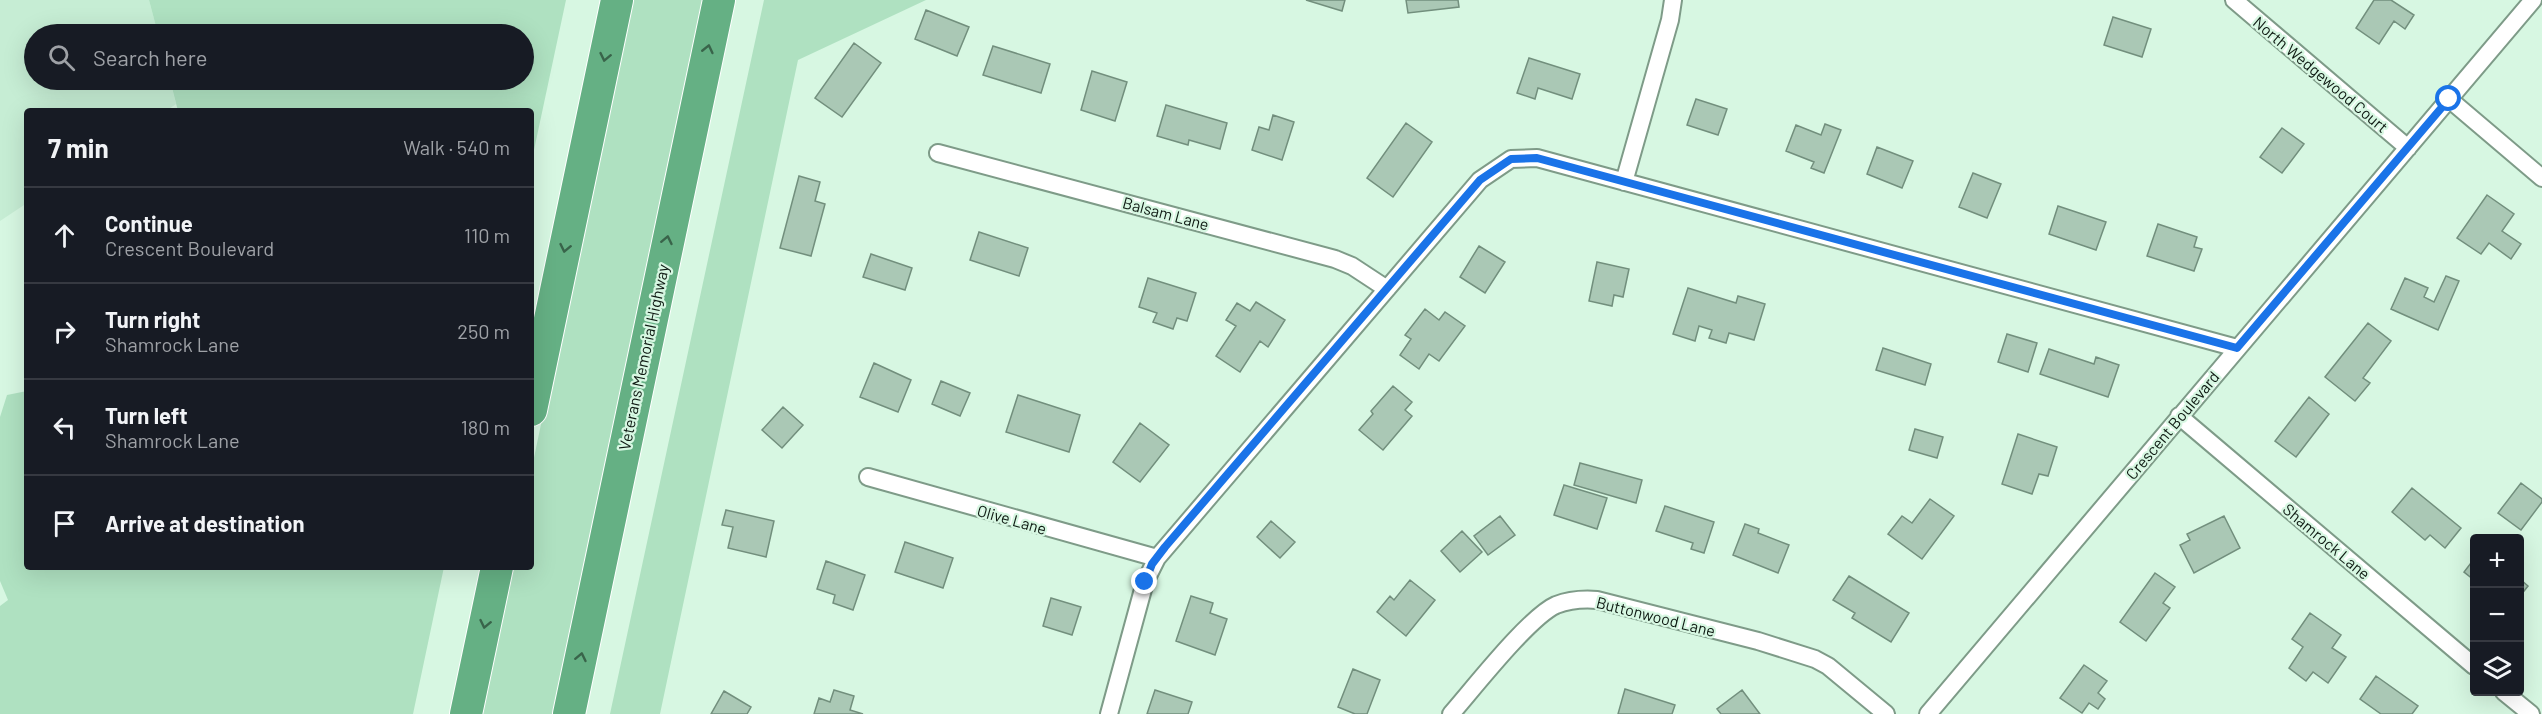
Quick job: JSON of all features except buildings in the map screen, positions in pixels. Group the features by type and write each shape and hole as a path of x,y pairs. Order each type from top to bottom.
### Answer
{"highway":[{"path":"534,396 617,0"},
{"name":"Veterans Memorial Highway","path":"569,714 719,0"},
{"path":"466,714 496,570"}],"street":[{"path":"1624,182 1670,20 1673,0"},
{"name":"North Wedgewood Court","path":"2234,0 2408,148"},
{"name":"Crescent Boulevard","path":"1929,714 2533,0"},
{"path":"2449,99 2542,178"},
{"name":"Balsam Lane","path":"938,153 1335,259 1387,289"},
{"path":"1109,714 1145,582 1156,558 1480,180 1511,159 1537,158 2237,348"},
{"name":"Shamrock Lane","path":"2179,416 2470,662"},
{"name":"Olive Lane","path":"868,477 1156,558"},
{"name":"Buttonwood Lane","path":"1451,714 1533,622 1556,606 1581,599 1609,603 1758,641 1815,659 1828,666 1886,714"},
{"path":"2509,696 2531,714"}],"shaded area":[{"path":"0,0 149,0 155,24 24,24 24,90 172,90 176,104 170,108 24,108 24,205 0,221"},
{"path":"149,0 566,0 534,150 534,108 177,108 173,90 534,90 534,24 155,24"},
{"path":"630,0 706,0 556,714 479,714 510,570 534,570 534,458"},
{"path":"764,0 926,0 798,60 660,714 610,714"},
{"path":"24,392 24,570 443,570 413,714 0,714 0,606 8,600 0,581 0,417 7,395"}],"route":[{"path":"1145,582 1152,564 1165,547 1480,180 1511,159 1537,158 2237,348 2449,99"}]}
